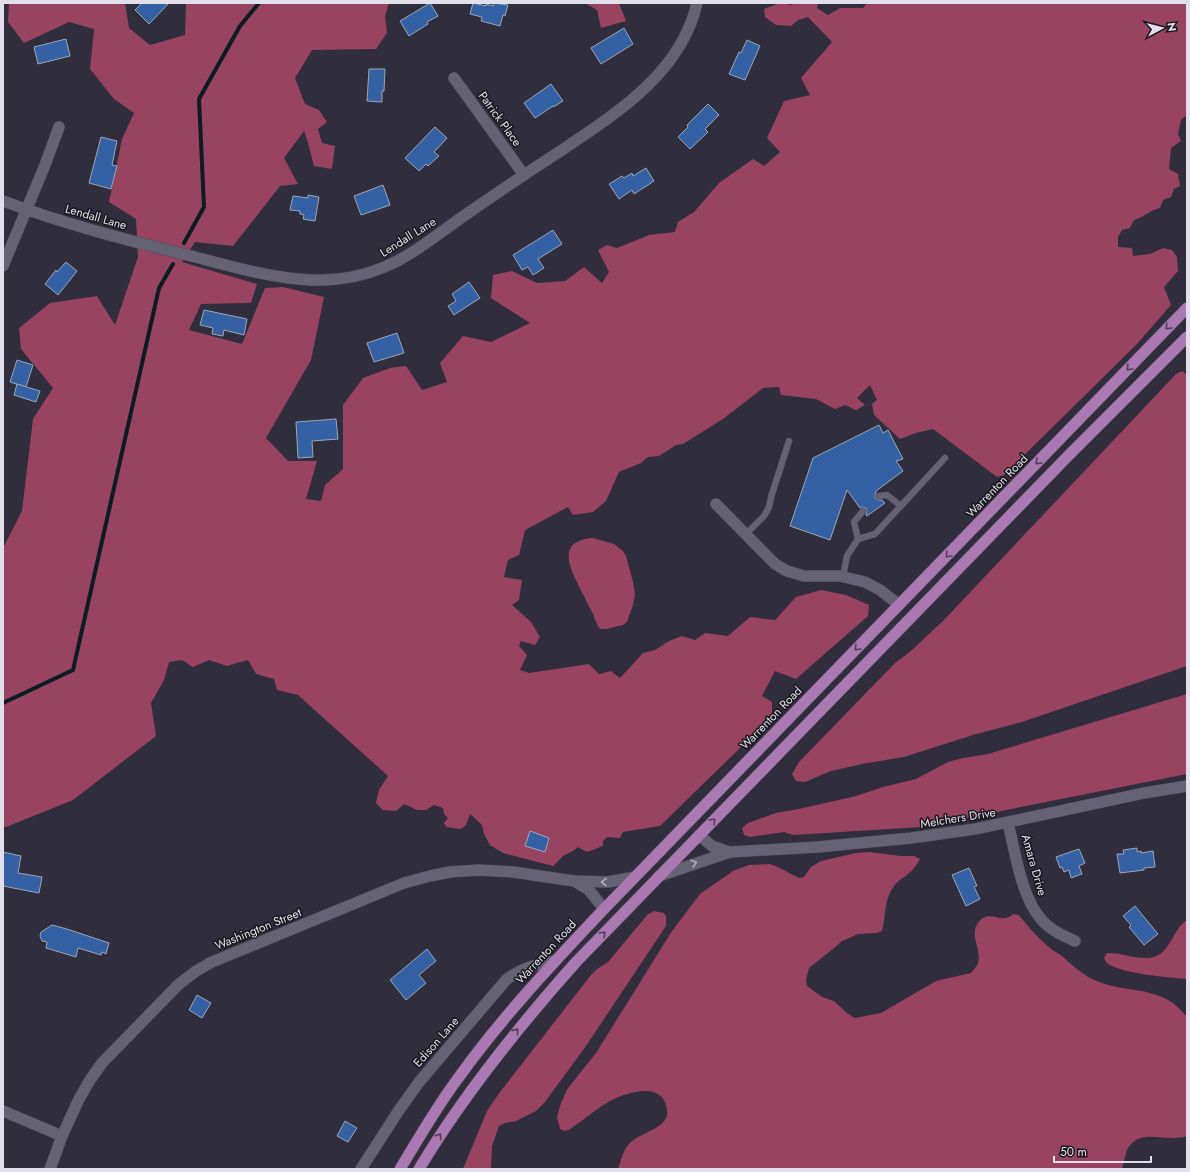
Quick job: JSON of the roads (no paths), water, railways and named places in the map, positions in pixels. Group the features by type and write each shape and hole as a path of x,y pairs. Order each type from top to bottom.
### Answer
{"main road":[{"name":"Warrenton Road","path":"400,1169 458,1078 513,1007 555,961 1185,312"},
{"path":"419,1169 437,1139 477,1082 520,1027 578,960 1058,466 1187,337"}],"street":[{"name":"Lendall Lane","path":"3,201 67,223 258,273 304,280 335,280 359,276 382,268 405,257 598,126 629,102 655,79 681,44 688,29 696,3"},
{"name":"Patrick Place","path":"454,78 524,175"},
{"path":"3,266 60,127"},
{"path":"716,504 770,560 788,571 804,576 843,577 865,582 880,590 899,605"},
{"name":"Melchers Drive","path":"659,876 730,852 818,847 911,838 1008,823 1144,793 1187,786"},
{"name":"Amara Drive","path":"1008,823 1029,901 1042,921 1048,927 1075,941"},
{"name":"Melchers Drive","path":"699,835 712,846 730,852"},
{"name":"Washington Street","path":"50,1169 62,1136 86,1086 102,1063 178,985 196,971 212,962 404,883 430,876 450,872 478,870 513,872 574,881 613,882 635,877"},
{"name":"Washington Street","path":"574,881 589,890 604,909"},
{"name":"Edison Lane","path":"361,1169 399,1110 420,1081 506,980 524,968 555,961"},
{"path":"3,1111 62,1136"}],"lane":[{"path":"745,535 764,516 769,506 789,440"},
{"path":"843,577 847,556 858,539 875,534 944,458"},
{"path":"879,496 887,495 901,506"},
{"path":"858,539 854,522 863,511"}],"waterway":[{"path":"184,243 204,207 199,99 240,26 259,3"},
{"path":"3,703 73,670 159,288 173,264"}]}
